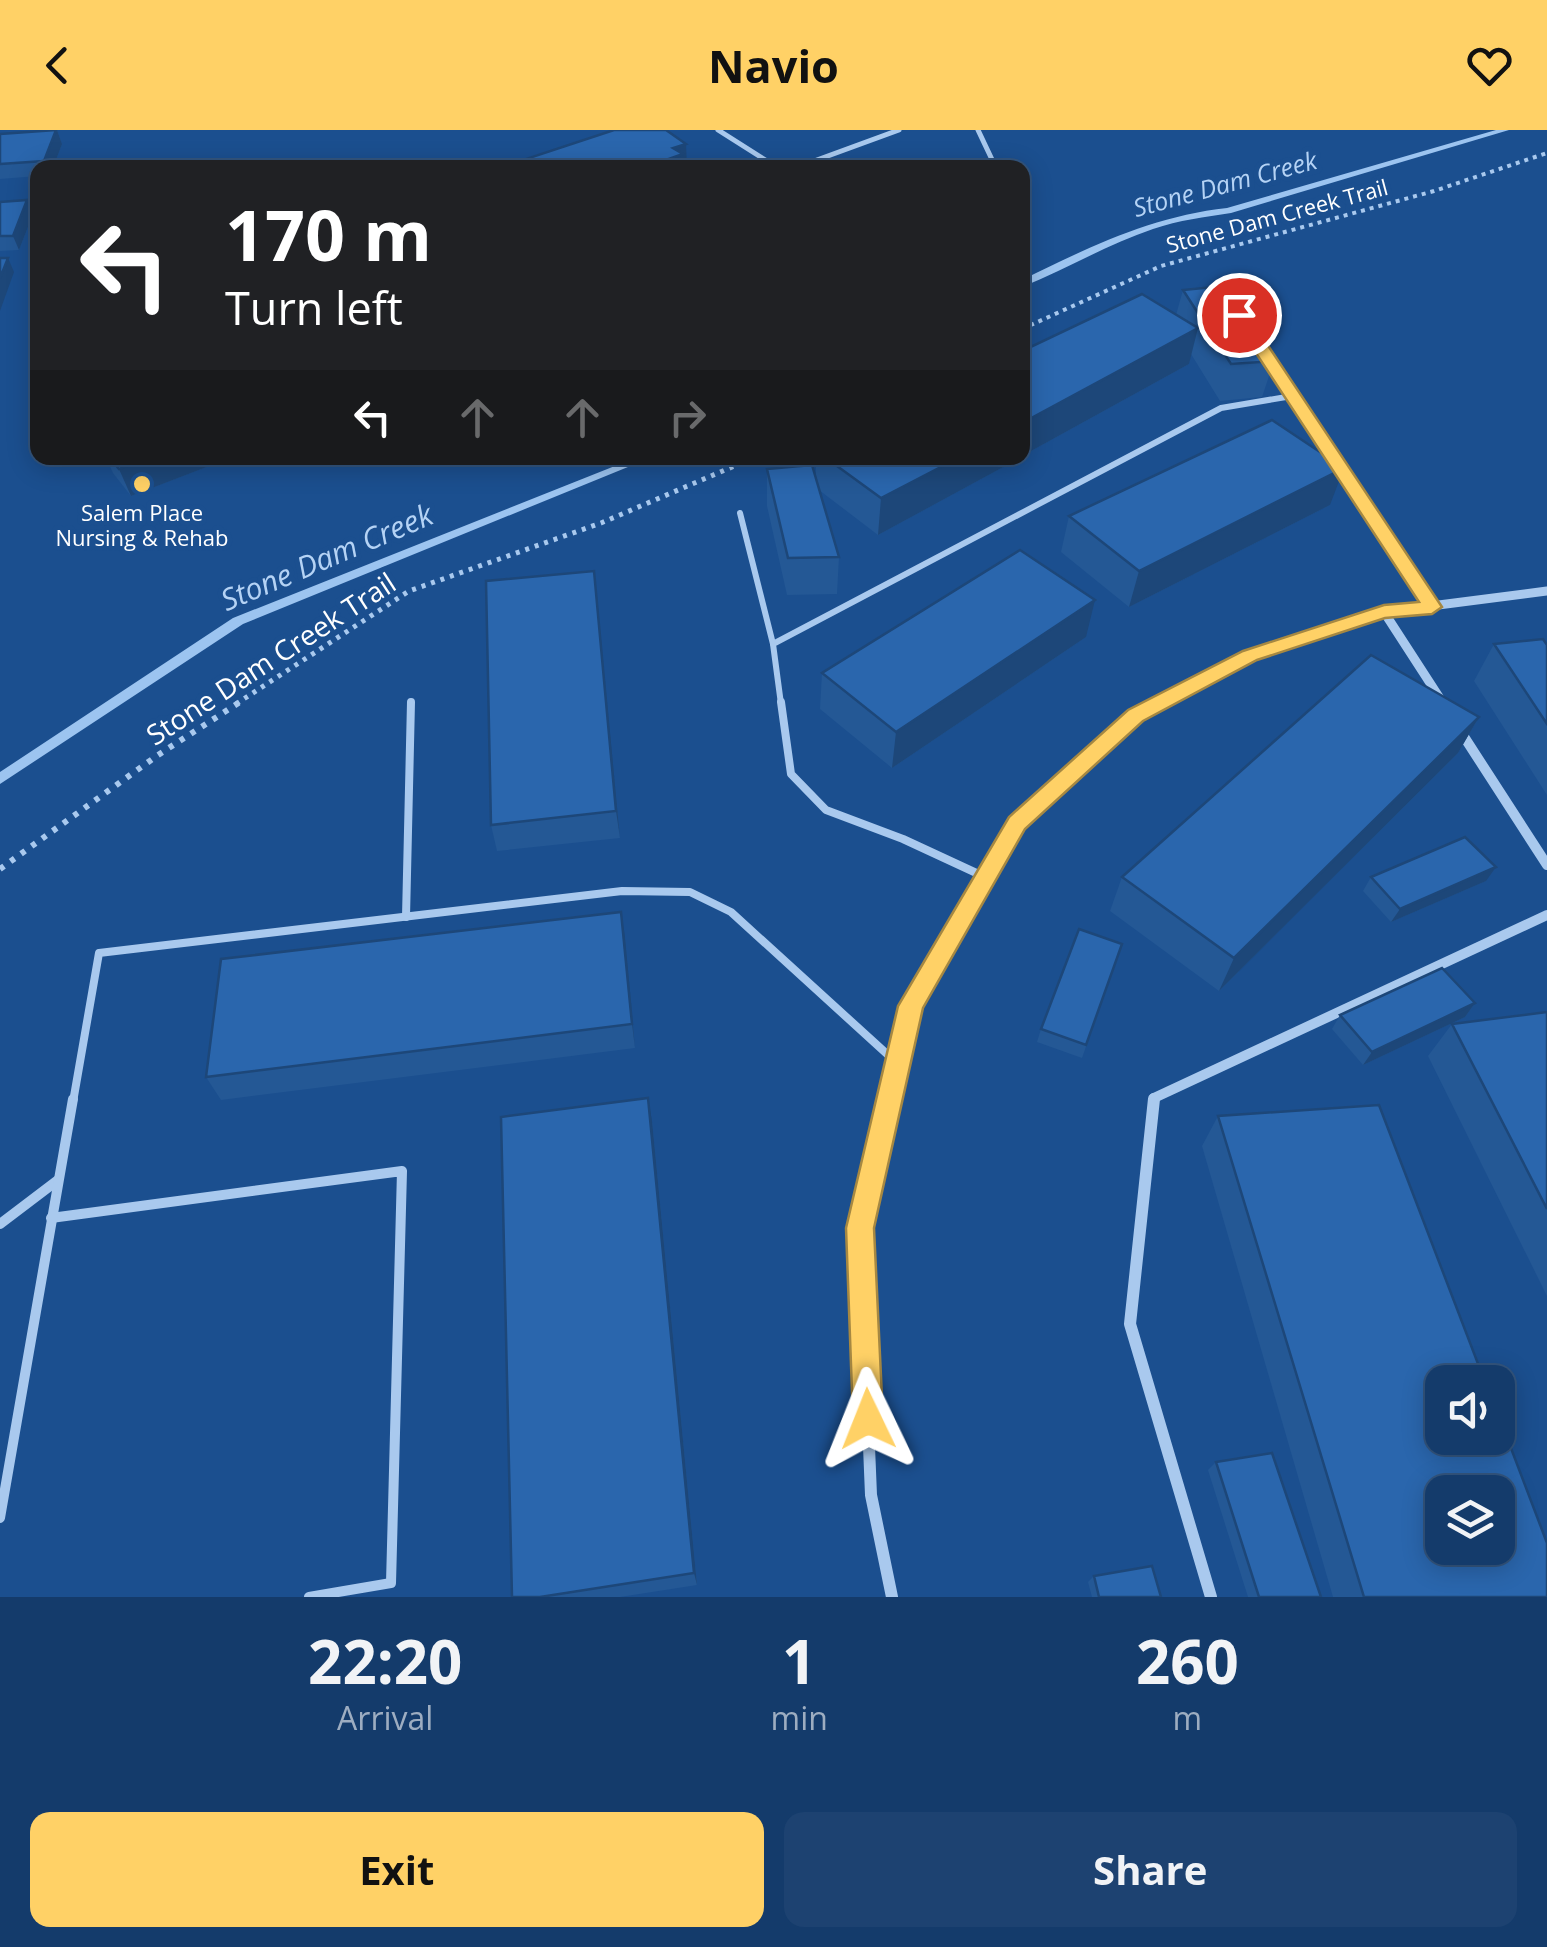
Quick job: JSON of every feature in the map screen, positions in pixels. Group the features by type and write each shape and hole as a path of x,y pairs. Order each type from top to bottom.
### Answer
{"street":[{"path":"892,1597 871,1495 860,1228 911,1006 1017,823 1136,716 1250,656 1384,612 1547,591"},
{"path":"1384,612 1445,707"},
{"path":"1455,723 1547,865"},
{"path":"1211,1597 1130,1324 1154,1098 1547,915"}],"lane":[{"path":"718,130 765,160"},
{"path":"818,160 899,130"},
{"path":"978,130 992,160"},
{"path":"1262,350 1432,607"},
{"path":"773,644 1221,408 1292,396"},
{"path":"740,513 773,644 792,774 826,810 986,877"},
{"path":"406,917 412,701"},
{"path":"0,1518 98,953 622,892 690,892 731,912 898,1064"},
{"path":"51,1218 402,1172 392,1584 308,1597"},
{"path":"0,1224 58,1180"}],"path":[{"name":"Stone Dam Creek Trail","path":"1030,325 1161,266 1416,196 1547,153"},
{"name":"Stone Dam Creek Trail","path":"0,869 158,755 409,591 601,523 737,465"}],"building":[{"path":"56,130 44,160 30,162 0,164 0,134"},
{"path":"614,130 666,130 686,144 673,148 683,154 666,160 523,160"},
{"path":"27,200 13,236 0,236 0,202"},
{"path":"0,258 8,258 0,278"},
{"path":"1224,286 1274,361 1231,364 1183,290"},
{"path":"1142,294 1198,328 1030,419 1030,347"},
{"path":"1272,420 1344,468 1139,571 1069,516"},
{"path":"812,465 839,557 788,558 767,469"},
{"path":"836,465 945,465 881,498"},
{"path":"1020,550 1095,600 896,732 822,673"},
{"path":"594,571 616,811 491,825 486,581"},
{"path":"1543,639 1547,645 1547,724 1494,644"},
{"path":"1371,655 1479,717 1234,958 1122,877"},
{"path":"1465,837 1496,867 1400,909 1371,877"},
{"path":"621,912 632,1024 206,1077 221,959"},
{"path":"1079,929 1122,944 1086,1045 1041,1029"},
{"path":"1442,968 1475,1003 1372,1052 1340,1015"},
{"path":"1547,1012 1547,1209 1452,1024"},
{"path":"648,1098 694,1573 540,1597 512,1597 501,1117"},
{"path":"1379,1105 1478,1365 1425,1365 1425,1455 1514,1455 1547,1543 1547,1597 1364,1597 1218,1116"},
{"path":"1272,1453 1321,1597 1259,1597 1216,1462"},
{"path":"1152,1566 1161,1597 1099,1597 1094,1576"}],"waterway":[{"name":"Stone Dam Creek","path":"1030,280 1148,227 1228,211 1505,130"},
{"name":"Stone Dam Creek","path":"0,779 238,621 627,465"}],"place":[{"name":"Salem Place Nursing & Rehab","path":"142,484"}],"route":[{"path":"868,1419 860,1228 911,1006 1017,823 1136,716 1250,656 1384,612 1432,607 1239,315"}]}
